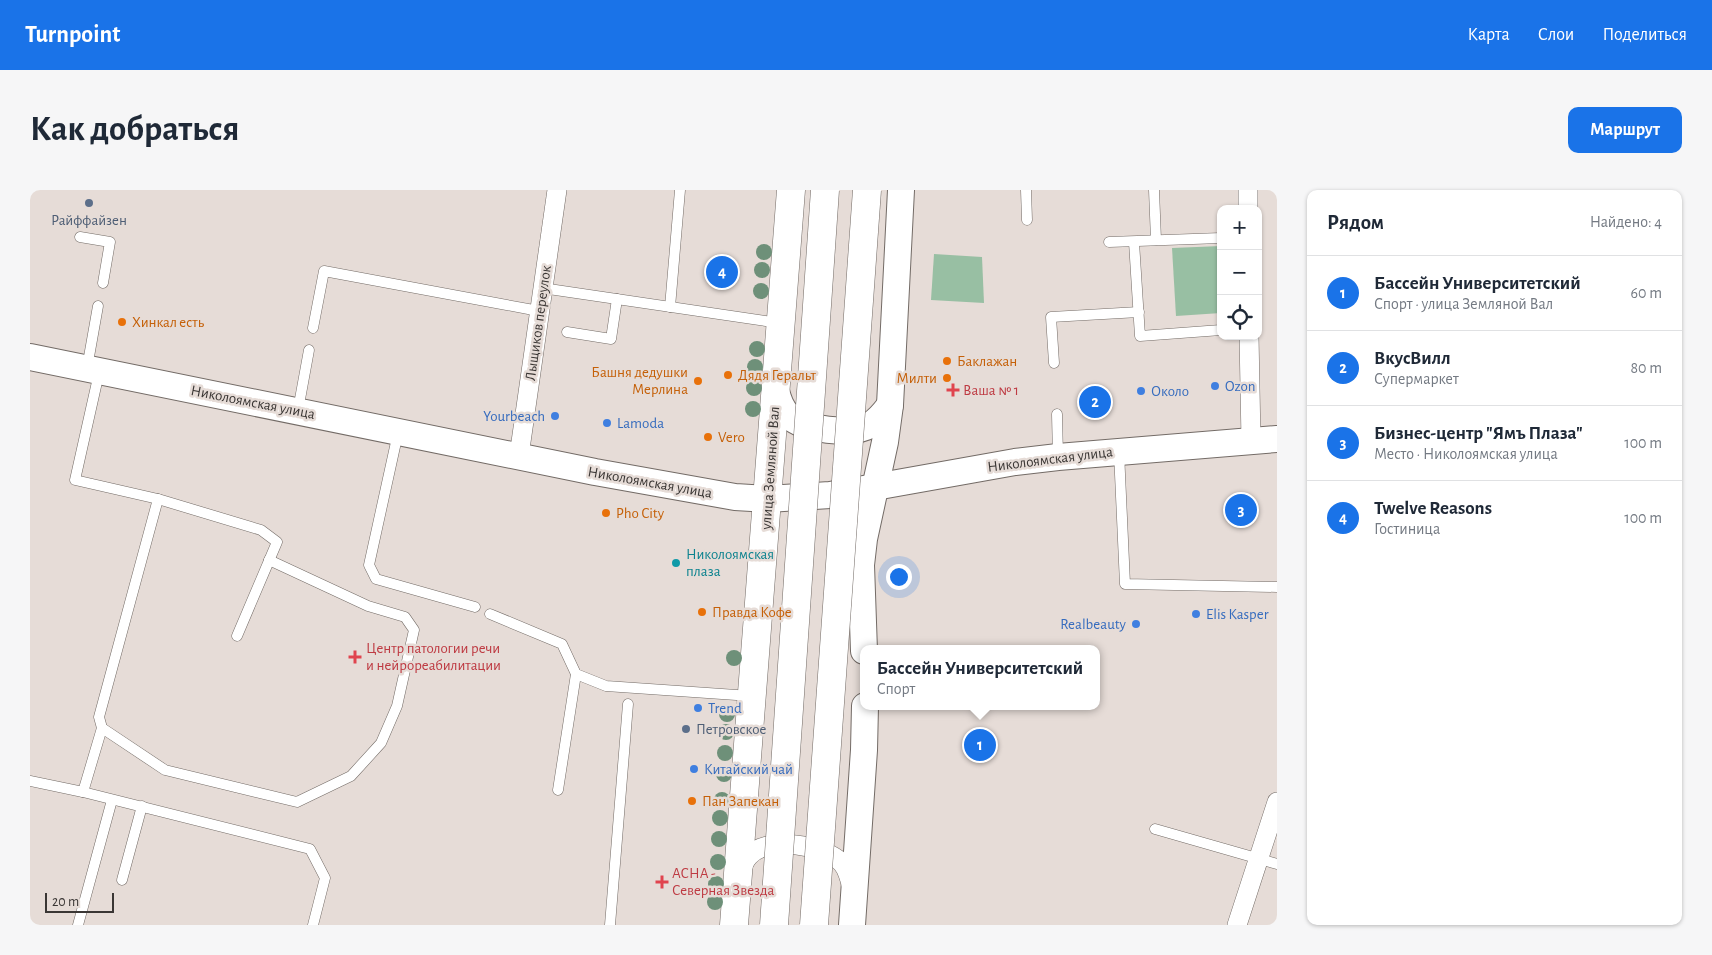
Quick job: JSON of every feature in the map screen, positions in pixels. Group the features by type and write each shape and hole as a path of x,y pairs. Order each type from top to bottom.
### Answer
{"main road":[{"name":"улица Земляной Вал","path":"734,925 791,190"},
{"path":"774,925 825,190"},
{"path":"814,925 867,190"},
{"path":"864,645 861,566 864,539 885,442 890,405 902,190"},
{"name":"Николоямская улица","path":"30,358 519,456 728,496 768,500 794,500 875,488 1005,464 1058,457 1119,450 1277,439"},
{"path":"776,391 780,405 788,416 804,425 826,429 853,430 869,426 880,418 890,405"},
{"path":"852,925 865,710"}],"street":[{"name":"Лыщиков переулок","path":"519,456 557,190"},
{"path":"1248,190 1248,205"},
{"path":"1249,340 1251,440"},
{"path":"1237,925 1277,802"},
{"path":"737,888 743,866 749,855 763,848 781,845 813,846 832,854 843,864 850,876 854,899"}],"lane":[{"path":"670,307 680,190"},
{"path":"1026,190 1027,220"},
{"path":"1154,190 1156,240"},
{"path":"80,237 110,242 103,282"},
{"path":"1109,242 1217,238"},
{"path":"1134,242 1140,336 1217,330"},
{"path":"313,328 324,271 539,311"},
{"path":"542,288 780,324"},
{"path":"567,332 611,339 617,299"},
{"path":"98,306 93,370 75,480 158,499 261,530 277,542 237,636"},
{"path":"1054,362 1051,317 1139,312"},
{"path":"298,411 309,350"},
{"path":"1057,414 1058,457"},
{"path":"398,432 369,565 376,579 475,607"},
{"path":"1119,450 1125,584 1277,587"},
{"path":"83,792 102,728 99,717 158,499"},
{"path":"102,728 165,770 297,802 351,776 381,743 396,706 414,630 405,617 368,606 269,560"},
{"path":"490,614 562,644 576,674 558,790"},
{"path":"576,674 606,686 752,696"},
{"path":"610,925 628,704"},
{"path":"30,781 142,806 310,849 325,878 313,925"},
{"path":"78,925 112,800"},
{"path":"122,880 142,806"},
{"path":"1155,830 1277,864"}],"green space":[{"path":"1217,246 1217,313 1176,316 1172,248"},
{"path":"934,254 982,257 984,303 931,300"}],"place":[{"name":"Райффайзен","path":"89,203"},
{"name":"Twelve Reasons","path":"722,272"},
{"name":"Хинкал есть","path":"122,322"},
{"name":"Баклажан","path":"947,361"},
{"name":"Дядя Геральт","path":"728,375"},
{"name":"Милти","path":"947,378"},
{"name":"Башня дедушки Мерлина","path":"698,381"},
{"name":"Ozon","path":"1215,386"},
{"name":"Ваша № 1","path":"953,390"},
{"name":"Около","path":"1141,391"},
{"name":"ВкусВилл","path":"1095,402"},
{"name":"Yourbeach","path":"555,416"},
{"name":"Lamoda","path":"607,423"},
{"name":"Vero","path":"708,437"},
{"name":"Бизнес-центр \"Ямъ Плаза\"","path":"1241,510"},
{"name":"Pho City","path":"606,513"},
{"name":"Николоямская плаза","path":"676,563"},
{"name":"Правда Кофе","path":"702,612"},
{"name":"Elis Kasper","path":"1196,614"},
{"name":"Realbeauty","path":"1136,624"},
{"name":"Центр патологии речи и нейрореабилитации","path":"355,657"},
{"name":"Trend","path":"698,708"},
{"name":"Петровское","path":"686,729"},
{"name":"Бассейн Университетский","path":"980,745"},
{"name":"Китайский чай","path":"694,769"},
{"name":"Пан Запекан","path":"692,801"},
{"name":"АСНА - Северная Звезда","path":"662,882"}]}
